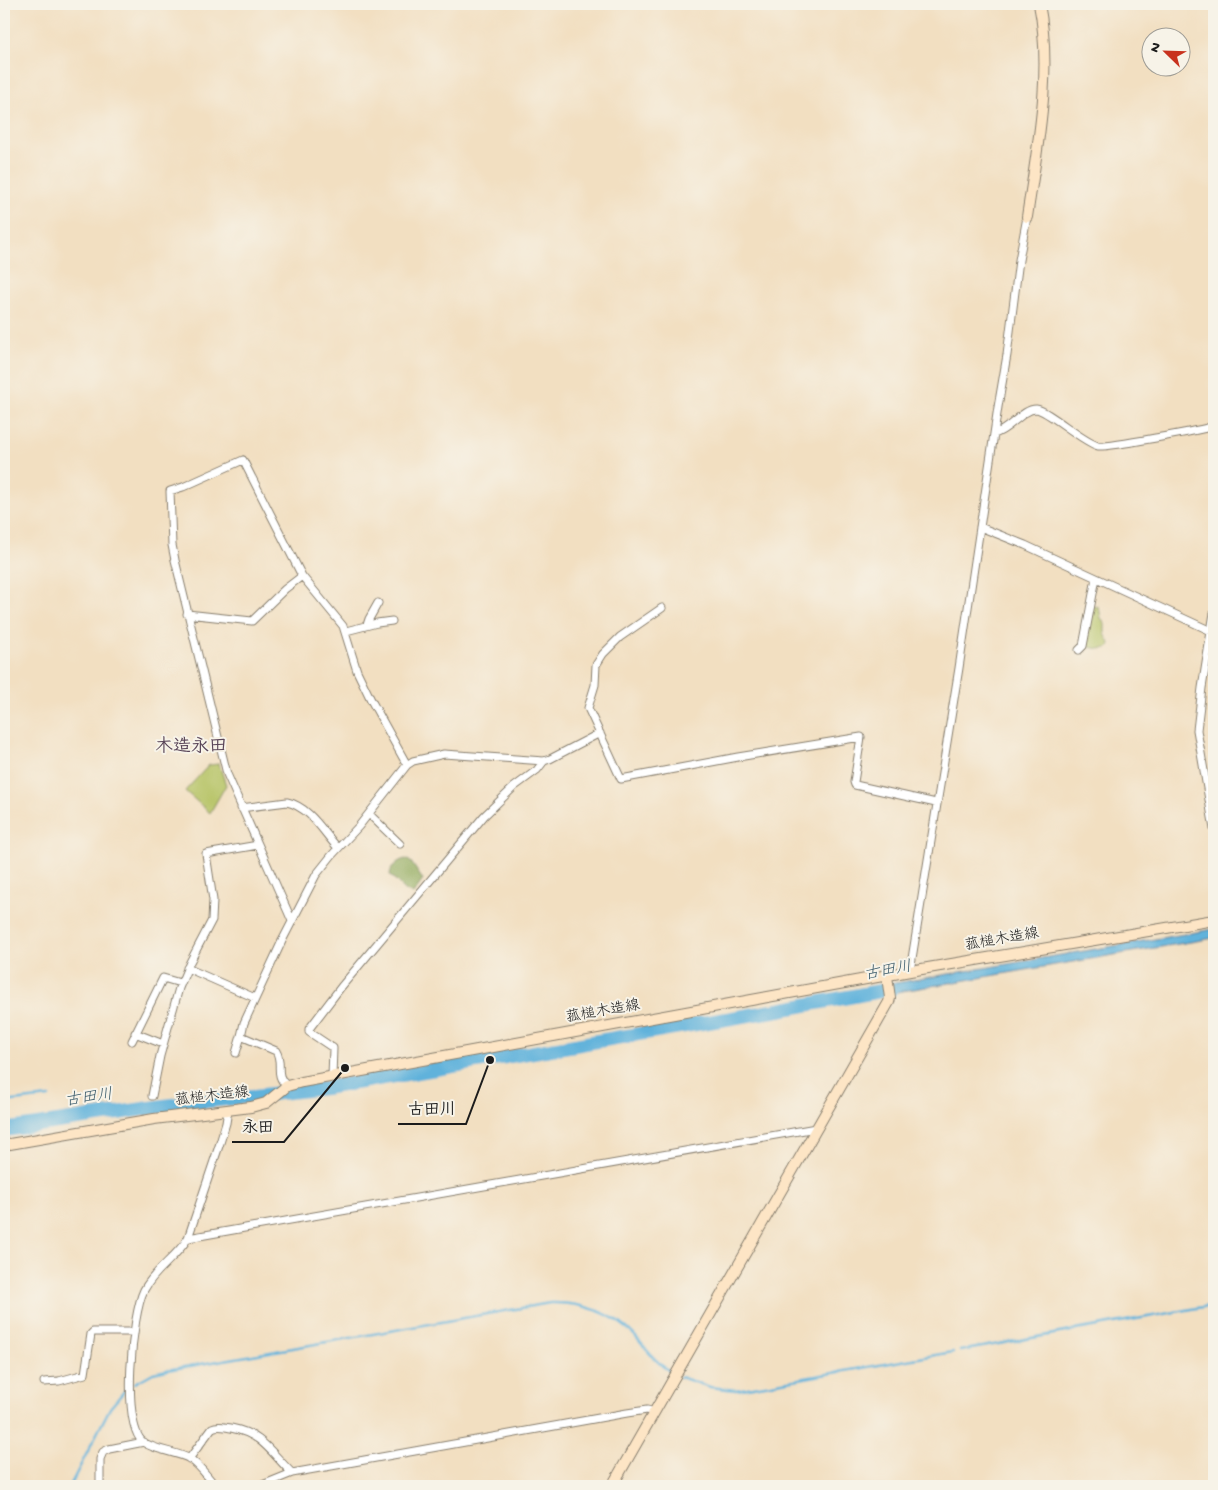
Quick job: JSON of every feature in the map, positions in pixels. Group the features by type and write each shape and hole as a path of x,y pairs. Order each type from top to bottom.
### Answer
{"main road":[{"path":"1027,217 1045,68 1045,40 1040,4"},
{"name":"菰槌木造線","path":"4,1145 154,1119 260,1105 271,1100 287,1086 332,1076 887,979 910,971 1214,920"},
{"path":"612,1486 890,998 887,979"}],"street":[{"path":"910,971 959,668 1027,217"},
{"path":"994,434 1004,430 1026,412 1034,409 1041,410 1100,447 1214,426"},
{"path":"292,921 227,774 173,553 170,491 243,460 302,576 346,631 357,671 407,765"},
{"path":"980,527 1025,545 1210,630"},
{"path":"187,614 252,621 285,589 302,576"},
{"path":"1080,650 1083,646 1096,578"},
{"path":"367,625 378,603"},
{"path":"662,608 620,637 603,654 596,665 595,685 588,708 621,779 738,757 862,737 855,784 936,804"},
{"path":"1214,613 1199,708 1197,737 1214,829"},
{"path":"346,631 382,622 392,622"},
{"path":"236,1053 244,1023 255,998 316,875 369,814 407,765 413,761 444,754 550,760 600,733"},
{"path":"332,1076 333,1048 309,1032 309,1029 341,987 474,828 505,795 537,770 544,760"},
{"path":"242,808 259,804 291,803 318,824 338,848"},
{"path":"369,814 400,844"},
{"path":"152,1096 163,1044 180,983 212,920 213,900 206,854 258,845"},
{"path":"187,968 255,998"},
{"path":"132,1041 163,978 180,983"},
{"path":"135,1033 163,1044"},
{"path":"241,1036 265,1044 276,1051 278,1054 279,1076 287,1086"},
{"path":"144,1442 136,1430 131,1404 133,1332 138,1307 147,1285 188,1238 222,1137 228,1110"},
{"path":"188,1238 816,1128"},
{"path":"44,1382 62,1381 85,1374 93,1332 133,1332"},
{"path":"260,1486 292,1473 627,1413 647,1410 655,1412"},
{"path":"190,1459 212,1428 217,1426 239,1430 260,1439 292,1473"},
{"path":"100,1486 100,1459 103,1452 109,1448 144,1442 190,1459 216,1486"}],"green space":[{"path":"1092,606 1099,607 1101,618 1105,624 1105,634 1110,643 1109,647 1103,649 1086,647"},
{"path":"219,764 226,785 210,813 185,791 209,765"},
{"path":"406,859 411,862 423,880 413,894 406,891 390,875 391,869 395,864"}],"water":[{"path":"1214,929 1214,938 873,996 872,987"}],"waterway":[{"name":"古田川","path":"4,1130 164,1106 325,1088 891,989"},
{"path":"4,1102 49,1097"},
{"path":"135,1383 153,1373 167,1370 550,1303 573,1304 607,1315 635,1336 647,1351 671,1372"},
{"path":"960,1351 1214,1305"},
{"path":"680,1377 710,1387 736,1390 953,1352"},
{"path":"70,1486 110,1408 126,1389"}],"place":[{"name":"古田川","path":"490,1060"},
{"name":"永田","path":"345,1068"}],"district":[{"name":"木造永田","path":"191,747"}]}
